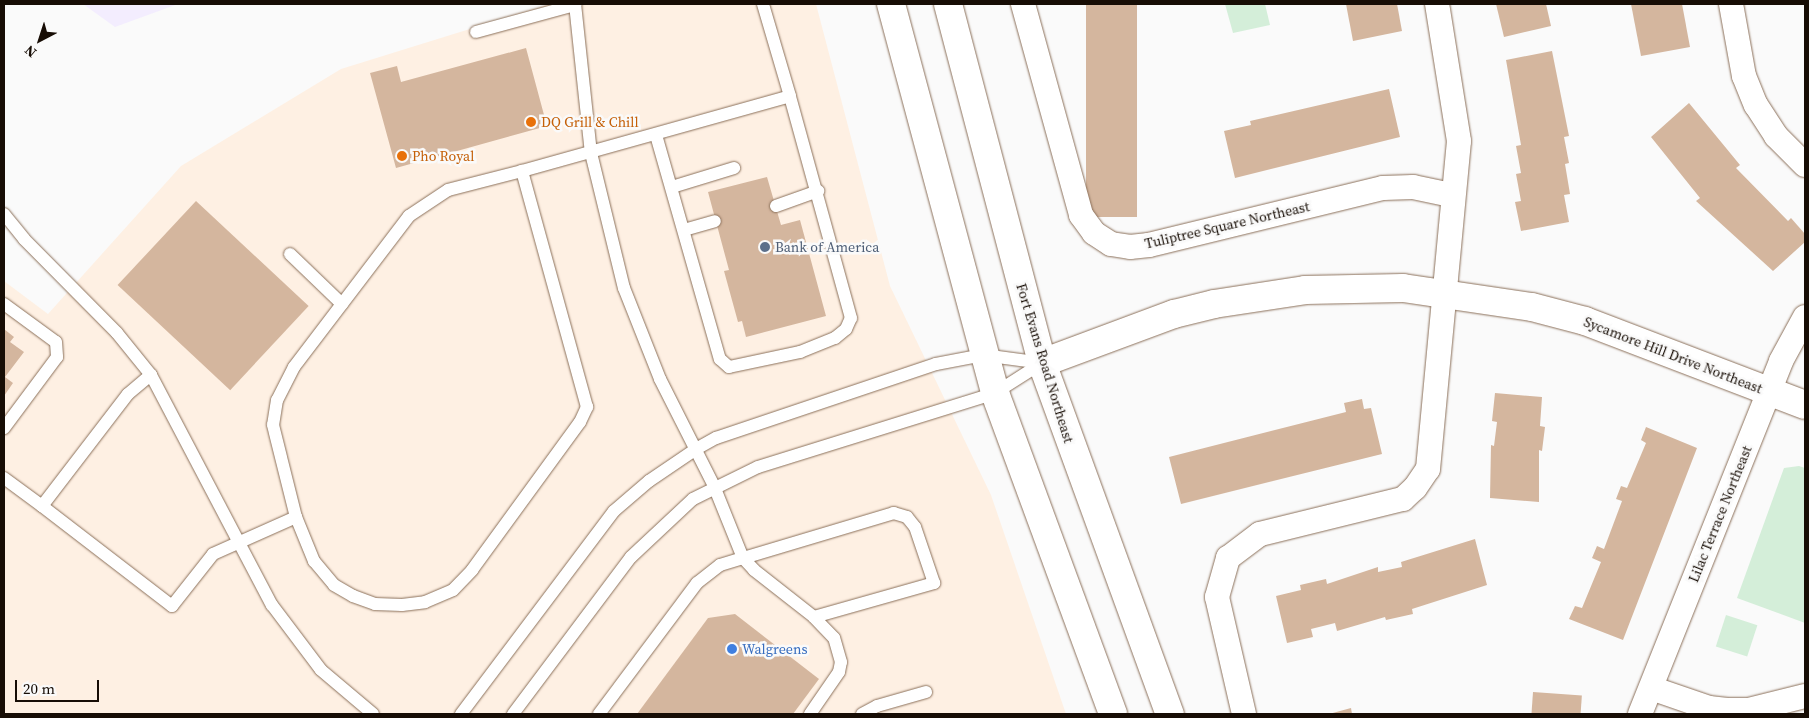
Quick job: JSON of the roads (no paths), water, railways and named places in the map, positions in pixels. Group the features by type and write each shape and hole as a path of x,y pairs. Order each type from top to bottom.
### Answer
{"main road":[{"path":"891,4 994,394 1113,714"},
{"name":"Fort Evans Road Northeast","path":"948,4 1042,363 1170,714"},
{"name":"Sycamore Hill Drive Northeast","path":"1042,363 1174,314 1255,296 1354,287 1442,291 1532,307 1584,321 1805,405"}],"street":[{"name":"Tuliptree Square Northeast","path":"1023,4 1081,215 1094,233 1111,244 1130,248 1149,245 1383,188 1413,187 1452,195"},
{"path":"1244,714 1217,597 1228,558 1260,534 1373,508 1403,499 1415,488 1428,469 1432,447 1442,291 1459,141 1437,4"},
{"path":"1731,4 1744,76 1756,105 1776,136 1805,165"},
{"name":"Lilac Terrace Northeast","path":"1640,714 1781,361 1805,318"},
{"path":"1651,688 1709,708 1727,710 1749,710 1805,696"}],"lane":[{"path":"656,135 720,358 729,367 800,352 835,338 846,329 851,318 818,191 763,4"},
{"path":"476,32 575,5 591,153 624,288 660,380 714,486 743,558 754,570 814,617 834,638 841,662 839,672 810,714"},
{"path":"522,171 587,407 580,422 472,570 453,590 425,602 375,604 353,596 334,585 314,562 296,517 273,425 276,400 294,367 409,216 426,202 448,190 591,153 790,96"},
{"path":"672,187 734,168"},
{"path":"776,206 818,191"},
{"path":"4,214 24,239 117,333 151,375 237,542 272,605 303,649 351,698 373,714"},
{"path":"684,230 715,222"},
{"path":"4,231 24,239"},
{"path":"290,254 342,304"},
{"path":"4,304 56,342 57,357 4,428"},
{"path":"461,714 614,512 650,480 696,449 716,438 936,364 983,355 1042,363"},
{"path":"513,714 631,557 693,499 714,486 758,467 994,394 1042,363"},
{"path":"42,506 128,394 151,375"},
{"path":"4,478 172,606 213,554 296,517"},
{"path":"599,714 697,583 720,566 894,513 907,517 915,527 934,582 814,617"},
{"path":"862,714 877,706 926,692"}],"place":[{"name":"DQ Grill & Chill","path":"531,122"},
{"name":"Pho Royal","path":"402,156"},
{"name":"Bank of America","path":"765,247"},
{"name":"Walgreens","path":"732,649"}]}
